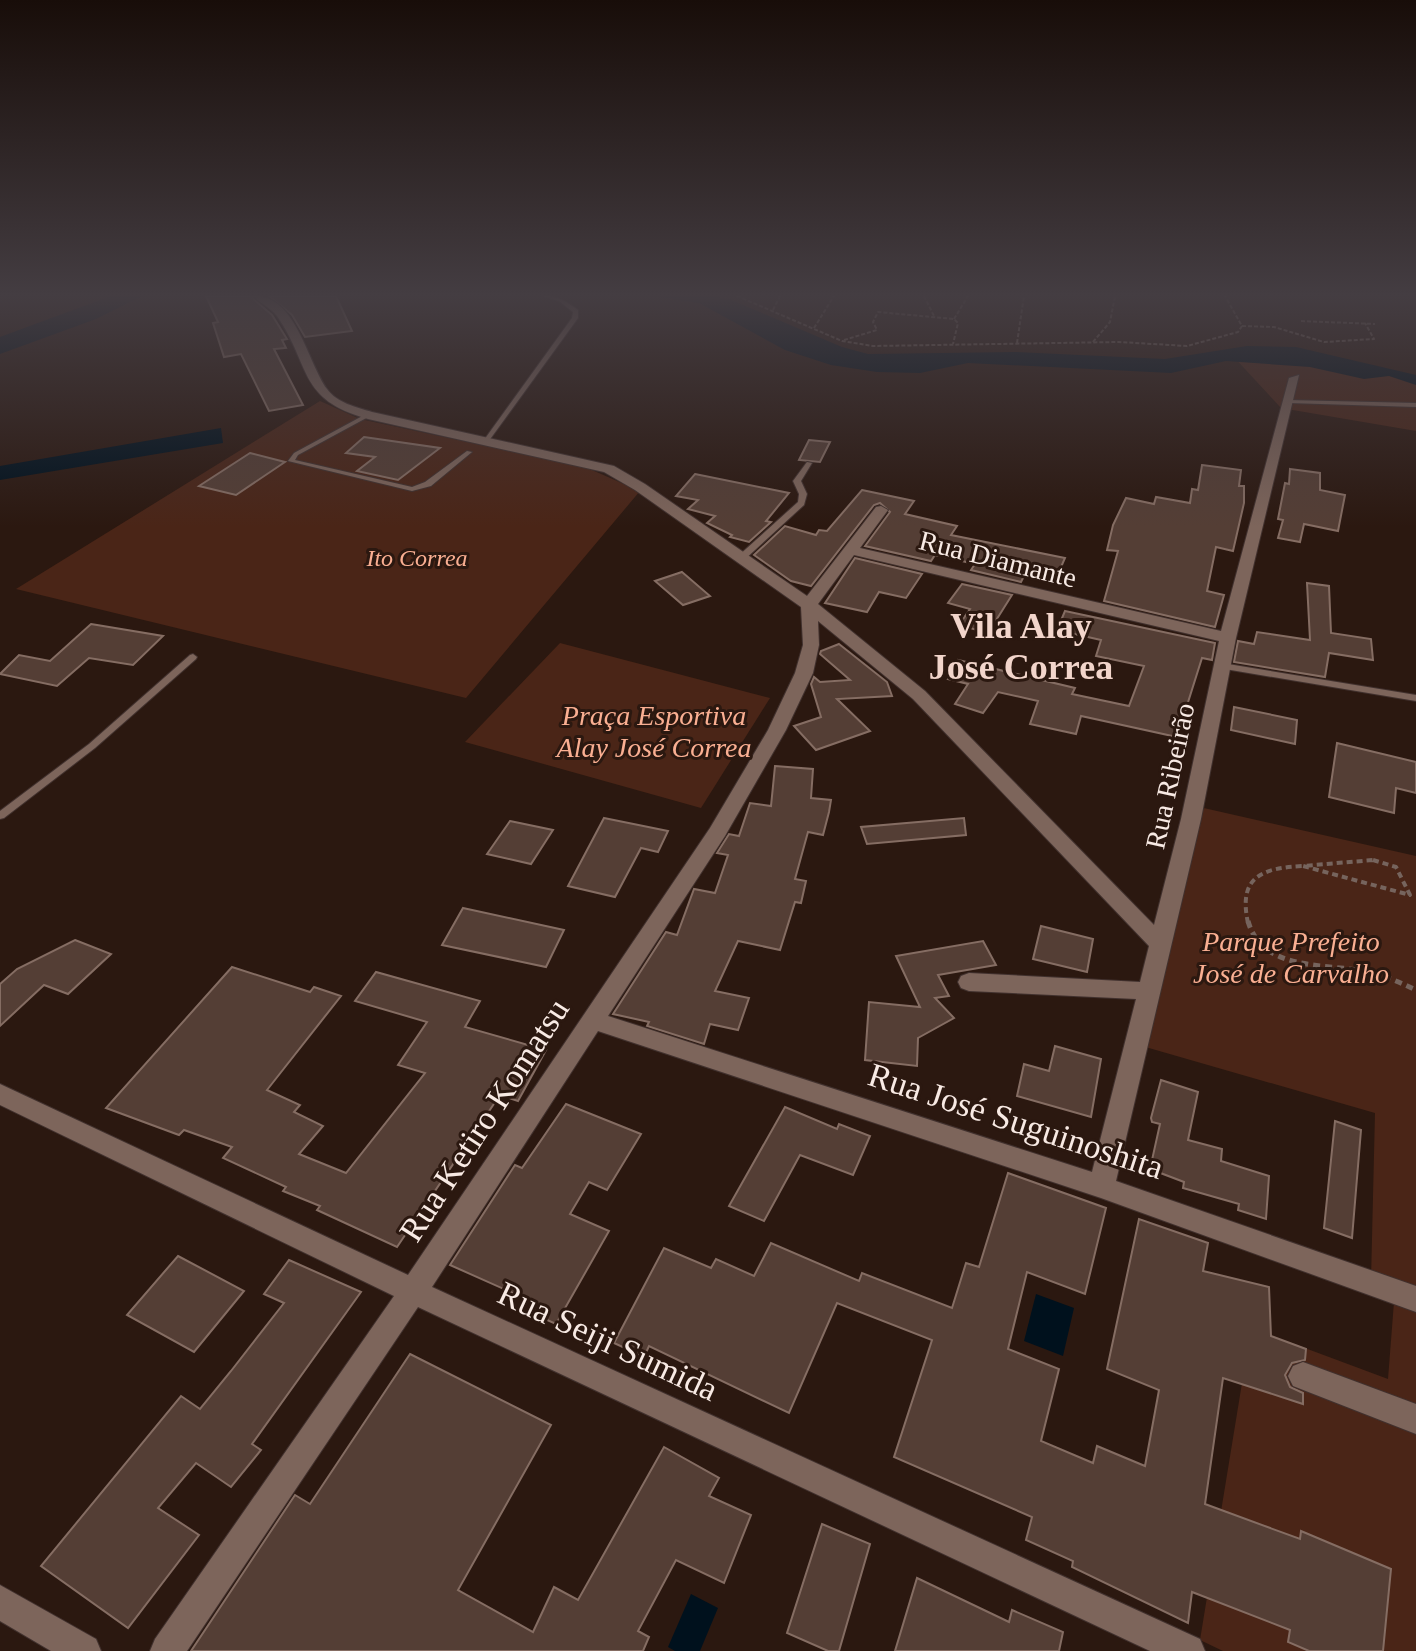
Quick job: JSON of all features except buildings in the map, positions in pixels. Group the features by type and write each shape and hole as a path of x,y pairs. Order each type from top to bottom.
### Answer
{"street":[{"path":"313,373 323,393 337,404 368,415 609,469 640,487 809,605 935,709 1161,945"},
{"name":"Rua Ribeirão","path":"1101,1187 1161,945 1228,638 1295,378"},
{"path":"809,605 881,510"},
{"name":"Rua Diamante","path":"851,550 1228,638"},
{"name":"Rua Ketiro Komatsu","path":"167,1651 414,1290 718,831 777,730 804,673 811,645 809,605"},
{"path":"969,982 1150,991"},
{"name":"Rua José Suguinoshita","path":"591,1019 1101,1187 1413,1297"},
{"name":"Rua Seiji Sumida","path":"0,1094 240,1211 1188,1651"},
{"path":"1303,1376 1416,1419"},
{"path":"0,1602 84,1651"}],"lane":[{"path":"486,441 535,373"},
{"path":"1289,401 1416,405"},
{"path":"368,415 296,454 291,461 412,489 428,484 469,452"},
{"path":"740,559 801,503 803,494 797,481 809,463"},
{"path":"0,816 92,746 193,657"},
{"path":"1222,666 1416,698"}],"path":[{"path":"1300,865 1389,892 1410,895 1401,871 1385,861 1282,865 1268,871 1245,892 1244,906 1258,942 1279,958 1298,966 1361,970 1416,990"}],"green space":[{"path":"1249,373 1378,373 1416,382 1416,431 1281,408"},
{"name":"Ito Correa","path":"320,401 360,419 585,467 640,491 466,698 16,589"},
{"name":"Praça Esportiva Alay José Correa","path":"560,643 770,698 701,808 465,742"},
{"name":"Parque Prefeito José de Carvalho","path":"1195,806 1416,856 1416,1651 1223,1651 1200,1640 1251,1328 1388,1379 1395,1289 1371,1280 1375,1113 1142,1046"}],"water":[{"path":"1337,373 1408,373 1416,375 1416,385 1389,376 1364,379"},
{"path":"221,428 223,443 0,480 0,466"},
{"path":"1036,1294 1074,1308 1063,1356 1024,1341"},
{"path":"691,1594 718,1608 700,1651 675,1651 668,1647"}],"district":[{"name":"Vila Alay José Correa","path":"1021,646"}]}
